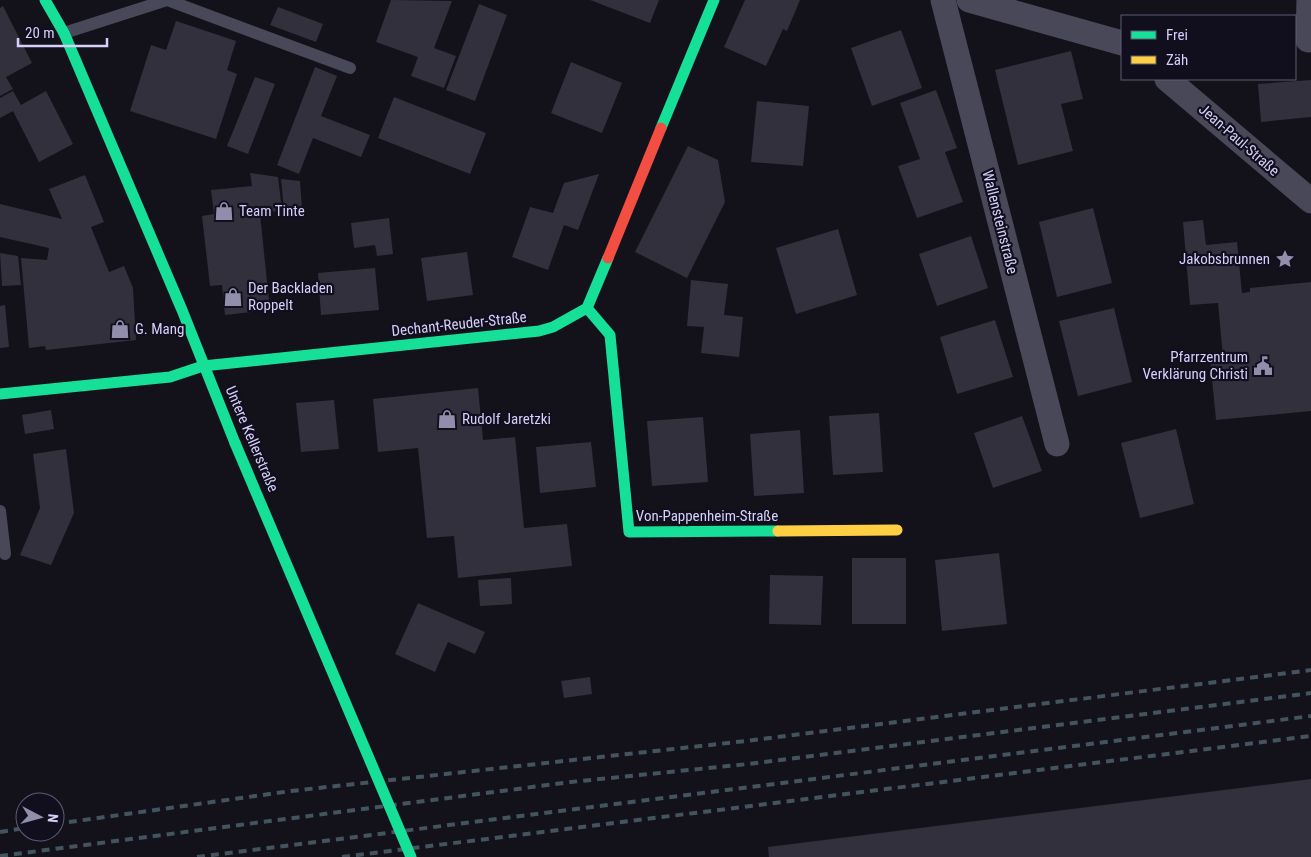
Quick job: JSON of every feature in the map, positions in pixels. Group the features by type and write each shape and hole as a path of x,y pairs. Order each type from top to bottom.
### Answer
{"street":[{"name":"Untere Kellerstraße","path":"45,0 64,33 179,301 203,366 411,857"},
{"path":"587,308 714,0"},
{"name":"Wallensteinstraße","path":"943,0 1057,444"},
{"path":"968,0 1121,43"},
{"path":"1305,40 1309,0"},
{"name":"Jean-Paul-Straße","path":"1168,80 1311,201"},
{"name":"Dechant-Reuder-Straße","path":"0,394 170,377 203,366 539,331 553,327 587,308"},
{"name":"Von-Pappenheim-Straße","path":"587,308 610,335 629,532 897,530"}],"lane":[{"path":"64,33 167,0 350,68"},
{"path":"0,511 6,554"}],"building":[{"path":"391,0 452,1 434,48 456,56 444,88 411,76 418,57 376,42"},
{"path":"590,0 659,0 650,23"},
{"path":"745,0 800,0 787,31 783,29 766,66 724,47"},
{"path":"479,4 507,15 475,101 446,90"},
{"path":"3,6 32,63 6,77 13,89 0,96 0,8"},
{"path":"278,7 323,24 316,42 270,25"},
{"path":"176,21 236,41 227,70 237,74 216,139 130,111 151,45 166,50"},
{"path":"901,30 922,88 872,106 851,48"},
{"path":"1071,51 1083,99 1061,104 1073,151 1018,165 995,70"},
{"path":"571,62 622,83 602,133 551,113"},
{"path":"315,67 337,76 321,116 370,135 361,157 313,138 299,174 277,165"},
{"path":"255,77 275,84 248,154 227,146"},
{"path":"1311,80 1311,117 1261,122 1258,84"},
{"path":"936,90 957,148 945,152 963,202 917,218 898,166 920,159 900,103"},
{"path":"13,91 21,105 46,91 73,144 39,162 13,111 0,118 0,98"},
{"path":"394,97 486,133 470,174 378,138"},
{"path":"757,101 809,106 803,166 751,162"},
{"path":"688,146 718,160 725,202 687,278 635,252"},
{"path":"250,173 278,177 282,210 260,214 270,310 225,315 222,285 210,286 202,216 214,214 211,190 252,186"},
{"path":"599,174 578,230 564,225 548,270 512,257 530,207 553,213 564,183"},
{"path":"85,175 104,222 91,227 109,272 124,266 133,288 136,340 46,350 45,346 29,348 21,258 47,260 49,248 0,237 0,204 62,219 49,189"},
{"path":"281,179 300,181 302,208 284,210"},
{"path":"1093,208 1112,283 1057,297 1039,222"},
{"path":"389,218 393,254 377,256 375,245 354,248 351,223"},
{"path":"1203,220 1206,245 1237,242 1242,293 1250,292 1250,288 1311,282 1311,411 1216,420 1210,358 1223,357 1218,303 1190,305 1183,222"},
{"path":"838,229 857,295 796,314 776,248"},
{"path":"971,236 988,288 937,306 919,254"},
{"path":"467,252 473,295 427,301 421,258"},
{"path":"0,253 18,256 21,285 2,286"},
{"path":"375,268 379,310 321,315 318,273"},
{"path":"691,280 728,284 724,315 743,317 739,357 701,353 704,327 687,326"},
{"path":"5,305 9,347 0,348 0,306"},
{"path":"1114,308 1132,382 1078,396 1059,321"},
{"path":"995,320 1013,377 957,394 940,337"},
{"path":"478,388 483,440 515,437 524,528 567,524 572,566 458,578 454,536 427,538 418,448 378,452 373,399"},
{"path":"334,400 339,449 301,452 296,403"},
{"path":"51,410 54,429 25,434 22,415"},
{"path":"879,413 883,472 833,475 829,416"},
{"path":"1022,416 1042,471 993,488 974,433"},
{"path":"703,417 708,482 652,486 647,421"},
{"path":"1176,429 1194,504 1140,518 1121,443"},
{"path":"800,430 804,493 754,496 750,434"},
{"path":"591,442 596,487 540,493 536,447"},
{"path":"66,449 74,513 51,565 20,555 40,508 33,454"},
{"path":"999,553 1007,624 942,631 935,560"},
{"path":"852,558 906,558 906,624 852,624"},
{"path":"770,575 823,576 821,625 769,624"},
{"path":"511,578 512,604 480,606 478,580"},
{"path":"418,603 485,632 475,654 448,642 435,672 395,654"},
{"path":"590,677 592,694 564,698 561,681"},
{"path":"1311,779 1311,857 769,857 768,847"}],"railway":[{"path":"65,823 291,791 746,741 1311,670"},
{"path":"0,856 571,782 748,764 1311,693"},
{"path":"197,857 1311,716"},
{"path":"342,857 1311,736"},
{"path":"0,832 15,830"}],"traffic: fast":[{"path":"45,0 64,33 182,310 235,443"},
{"path":"661,128 714,0"},
{"path":"0,394 170,377 203,366 539,331 553,327 587,308 608,258"},
{"path":"587,308 610,335 629,532 778,531"},
{"path":"235,443 411,857"}],"traffic: slow":[{"path":"778,531 897,530"}],"traffic: jam":[{"path":"608,258 661,128"}],"place":[{"name":"Team Tinte","path":"224,211"},
{"name":"Jakobsbrunnen","path":"1285,259"},
{"name":"Der Backladen Roppelt","path":"233,297"},
{"name":"G. Mang","path":"120,329"},
{"name":"Pfarrzentrum Verklärung Christi","path":"1263,366"},
{"name":"Rudolf Jaretzki","path":"447,419"}]}
